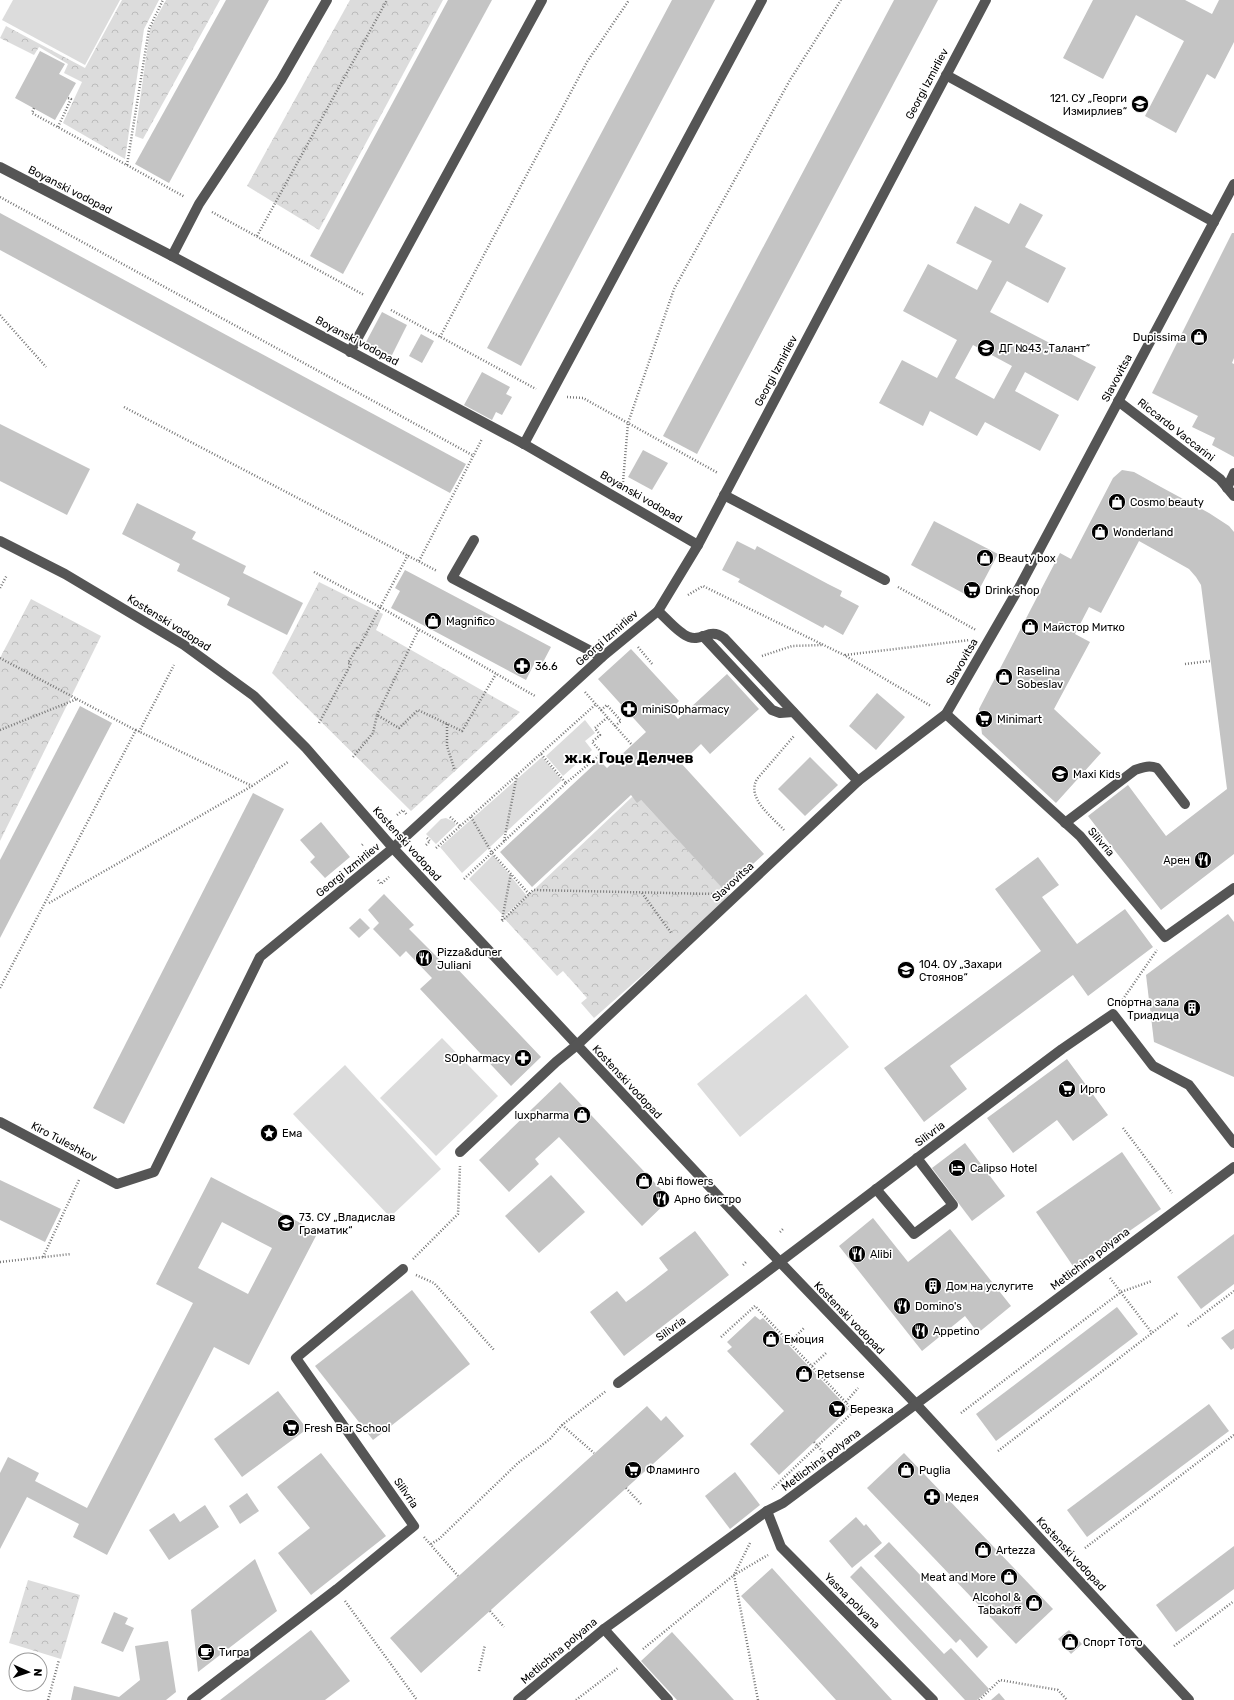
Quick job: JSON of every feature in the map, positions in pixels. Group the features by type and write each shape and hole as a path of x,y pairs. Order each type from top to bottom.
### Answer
{"street":[{"path":"172,256 199,204 281,80 327,0"},
{"path":"350,352 542,0"},
{"path":"524,444 762,0"},
{"name":"Georgi Izmirliev","path":"117,1184 154,1172 260,957 393,848 602,657 658,611 698,545 986,0"},
{"path":"946,74 1214,222"},
{"name":"Boyanski vodopad","path":"0,167 172,256 524,444 698,545"},
{"name":"Slavovitsa","path":"460,1152 556,1062 577,1045 858,781 946,714 1020,586 1234,184"},
{"name":"Riccardo Vaccarini","path":"1118,401 1220,479 1234,496"},
{"path":"1227,488 1234,473"},
{"path":"724,495 885,580"},
{"path":"474,540 452,578 602,657"},
{"name":"Kostenski vodopad","path":"0,541 65,574 184,645 254,696 306,748 393,848 779,1261 916,1404 1189,1700"},
{"path":"658,611 689,637 694,638 713,633 719,635 747,662 858,781"},
{"path":"703,636 772,710 780,713 793,712"},
{"name":"Silivria","path":"946,714 1080,836 1165,937"},
{"path":"1065,823 1135,770 1143,767 1151,766 1158,768 1186,804"},
{"path":"1165,937 1234,888"},
{"path":"1113,1014 1153,1066 1189,1085 1234,1143"},
{"name":"Silivria","path":"618,1383 692,1329 779,1261 1062,1049 1113,1014"},
{"name":"Kiro Tuleshkov","path":"0,1122 117,1184"},
{"path":"876,1189 914,1234 953,1205 917,1158"},
{"name":"Metlichina polyana","path":"518,1700 604,1629 767,1511 784,1503 1234,1167"},
{"name":"Silivria","path":"192,1700 337,1589 414,1526 296,1358 403,1269"},
{"name":"Yasna polyana","path":"767,1511 781,1547 933,1700"},
{"path":"604,1629 668,1700"}],"path":[{"path":"128,165 149,29 163,0"},
{"path":"257,236 387,0"},
{"path":"440,336 587,62 629,0"},
{"path":"621,499 628,423 674,289 790,80 841,0"},
{"path":"58,127 71,99 68,98"},
{"path":"34,108 32,113 549,396 583,398 732,480"},
{"path":"0,198 474,456"},
{"path":"0,315 46,367"},
{"path":"124,407 452,578"},
{"path":"419,561 483,438"},
{"path":"319,724 351,664 348,663 358,649 408,555"},
{"path":"314,572 380,607 550,705"},
{"path":"0,588 7,575"},
{"path":"885,580 990,638"},
{"path":"684,597 703,586 844,655 946,714"},
{"path":"353,757 373,734 377,715 419,630"},
{"path":"844,655 990,638"},
{"path":"747,662 792,646 822,644"},
{"path":"646,657 653,665"},
{"path":"0,658 138,731 252,786"},
{"path":"1185,664 1210,661"},
{"path":"0,988 174,665"},
{"path":"377,715 399,728 418,710 462,731 496,674"},
{"path":"576,681 632,745"},
{"path":"0,730 78,699"},
{"path":"436,848 596,704"},
{"path":"601,710 607,705 620,721 615,726"},
{"path":"464,879 566,783 602,753 592,742 600,735 595,728 608,717"},
{"path":"447,724 447,746 453,764"},
{"path":"794,841 758,801 754,790 754,784 804,724"},
{"path":"541,754 566,783"},
{"path":"48,903 252,786 288,762"},
{"path":"504,842 517,776"},
{"path":"397,815 403,810"},
{"path":"471,817 492,852 529,894"},
{"path":"426,845 430,841"},
{"path":"511,873 502,921 533,890 737,895"},
{"path":"381,884 389,877"},
{"path":"641,892 677,940"},
{"path":"1113,1014 1165,937"},
{"path":"1123,1128 1182,1206"},
{"path":"460,1152 458,1214 403,1269 434,1283 494,1350"},
{"path":"43,1257 85,1167"},
{"path":"780,1232 783,1229"},
{"path":"0,1262 71,1254"},
{"path":"743,1265 746,1262"},
{"path":"962,1414 1121,1292 1152,1281"},
{"path":"1188,1326 1234,1291"},
{"path":"1121,1292 1152,1333"},
{"path":"721,1337 755,1306 854,1411 771,1490"},
{"path":"998,1451 1178,1313"},
{"path":"789,1343 804,1328"},
{"path":"812,1366 826,1352"},
{"path":"846,1402 858,1388"},
{"path":"431,1544 439,1539 518,1464 550,1439 562,1425 595,1399"},
{"path":"562,1425 594,1453"},
{"path":"1085,1548 1234,1435"},
{"path":"626,1488 641,1504"},
{"path":"414,1526 458,1576"},
{"path":"754,1537 734,1575 758,1700"},
{"path":"576,1700 631,1659 734,1575 781,1547"},
{"path":"337,1589 417,1700"},
{"path":"1174,1646 1234,1601"},
{"path":"490,1611 504,1627"},
{"path":"479,1671 485,1645"},
{"path":"48,1700 59,1660"},
{"path":"979,1700 1000,1680 1058,1690 1067,1700"}],"green space":[{"path":"13,0 120,0 85,65 2,20"},
{"path":"122,0 159,0 144,29 125,159 63,123 82,82 64,73 68,64 39,47 34,55 0,38 6,26 85,68"},
{"path":"166,0 220,0 143,139 135,136 150,29"},
{"path":"350,0 443,0 319,230 247,186"},
{"path":"319,582 383,614 376,630 520,712 411,811 272,673"},
{"path":"31,599 101,636 0,841 0,658"},
{"path":"585,720 595,733 585,741 592,750 563,776 546,756"},
{"path":"542,757 562,780 462,873 440,847"},
{"path":"632,797 641,800 731,897 594,1018 581,1003 587,998 563,971 557,976 504,918"},
{"path":"446,818 454,822 456,825 436,844 426,834 441,819"},
{"path":"493,855 527,896 504,916 506,919 469,879"},
{"path":"806,994 849,1047 740,1137 697,1084"},
{"path":"442,1038 498,1096 436,1156 380,1098"},
{"path":"345,1065 441,1169 390,1217 293,1114"},
{"path":"28,1580 80,1595 61,1659 48,1655 48,1652 38,1652 9,1643"}],"building":[{"path":"226,0 269,0 169,183 135,164"},
{"path":"448,0 492,0 343,274 310,256"},
{"path":"672,0 715,0 521,366 487,348"},
{"path":"894,0 938,0 697,454 663,436"},
{"path":"1093,0 1185,0 1212,14 1219,0 1234,0 1234,42 1215,79 1207,74 1176,133 1145,116 1184,41 1136,15 1103,79 1063,58"},
{"path":"40,51 65,64 59,74 76,83 55,120 15,98"},
{"path":"1020,203 1043,215 1025,247 1066,268 1048,303 1007,281 990,312 1096,367 1078,401 1025,372 1015,391 1059,415 1040,451 985,422 977,436 930,411 923,426 879,403 902,360 937,378 957,340 903,311 928,264 977,290 992,261 956,243 975,206 1009,224","holes":["973,345 1012,366 994,399 955,378"]},
{"path":"0,213 466,464 450,493 0,250"},
{"path":"1232,233 1234,233 1234,358 1232,363 1234,364 1234,457 1212,445 1215,438 1192,427 1198,416 1152,393"},
{"path":"382,312 407,325 391,357 365,344"},
{"path":"421,334 434,341 422,363 409,356"},
{"path":"482,372 510,387 506,394 512,397 502,415 496,412 492,420 464,405"},
{"path":"0,424 90,469 67,515 0,481"},
{"path":"643,450 668,463 652,490 628,477"},
{"path":"1122,470 1134,472 1209,513 1229,526 1234,532 1234,854 1161,910 1088,816 1128,785 1166,836 1227,789 1201,585 1189,569 1139,541 1101,613 1089,607 1075,634 1090,642 1054,709 1101,753 1056,803 982,734 979,709 1060,553 1071,559 1113,478"},
{"path":"137,503 196,532 192,539 246,566 243,573 303,603 287,635 227,605 230,598 177,571 180,564 122,534"},
{"path":"934,521 998,554 974,599 911,565"},
{"path":"737,541 755,550 757,546 842,591 840,596 859,606 843,635 825,625 823,628 738,582 740,579 722,570"},
{"path":"405,570 551,647 541,666 535,662 526,680 391,608 400,591 395,588"},
{"path":"631,649 679,701 670,710 678,719 727,674 759,709 710,754 701,744 681,763 764,854 724,890 641,800 637,803 631,795 532,887 500,852 599,760 607,768 646,732 598,679"},
{"path":"877,693 905,717 876,750 849,726"},
{"path":"80,706 112,723 0,938 0,860"},
{"path":"810,757 838,785 805,816 778,789"},
{"path":"253,793 284,809 124,1124 93,1108"},
{"path":"321,822 350,857 325,878 310,862 315,857 300,840"},
{"path":"1038,857 1059,885 1042,897 1077,944 1125,909 1153,947 1088,996 1073,975 950,1066 967,1089 924,1122 884,1068 1041,951 995,889"},
{"path":"384,894 414,925 409,929 445,965 450,961 541,1057 511,1086 420,989 432,978 406,951 400,957 373,929 379,923 368,910"},
{"name":"Спортна зала Триадица","path":"1228,914 1234,922 1234,1077 1154,1042 1146,975"},
{"path":"360,918 370,928 359,938 349,928"},
{"path":"1067,1059 1108,1115 1073,1141 1057,1120 1013,1153 987,1118"},
{"path":"560,1082 670,1199 642,1226 559,1137 535,1159 539,1164 509,1192 479,1160"},
{"path":"965,1143 1005,1196 972,1221 932,1168"},
{"path":"1122,1152 1161,1209 1075,1269 1036,1212"},
{"path":"551,1175 585,1212 539,1253 505,1216"},
{"path":"211,1177 318,1232 249,1365 214,1347 107,1555 73,1537 79,1524 27,1497 0,1549 0,1473 8,1457 39,1473 35,1481 87,1508 193,1303 156,1284","holes":["222,1222 272,1248 248,1294 198,1268"]},
{"path":"0,1180 61,1209 45,1242 0,1220"},
{"name":"Дом на услугите","path":"873,1218 908,1262 950,1229 1011,1306 978,1333 965,1316 922,1351 839,1246"},
{"path":"695,1231 729,1275 624,1356 590,1312 617,1291 626,1302 645,1288 668,1270 659,1258"},
{"path":"1234,1234 1234,1284 1201,1309 1177,1277"},
{"path":"412,1290 470,1364 373,1440 315,1366"},
{"path":"1117,1307 1138,1334 996,1441 976,1414"},
{"path":"755,1316 760,1320 763,1318 849,1409 779,1475 750,1444 784,1411 727,1351 732,1347 727,1342"},
{"path":"1234,1329 1234,1348 1231,1350 1221,1338"},
{"path":"278,1391 307,1429 242,1477 214,1439"},
{"path":"1209,1404 1229,1431 1087,1537 1067,1510"},
{"path":"647,1406 661,1421 666,1416 684,1436 421,1673 390,1638"},
{"path":"321,1453 386,1536 311,1595 278,1553 310,1528 277,1487"},
{"path":"904,1453 1053,1609 1016,1644 867,1488"},
{"path":"735,1472 760,1505 730,1529 705,1496"},
{"path":"247,1493 259,1511 240,1524 229,1506"},
{"path":"205,1505 219,1527 169,1560 149,1530 174,1513 180,1522"},
{"path":"856,1517 864,1526 866,1524 882,1543 852,1568 829,1541"},
{"path":"889,1542 988,1647 977,1658 960,1639 956,1643 874,1556"},
{"path":"1234,1546 1234,1589 1176,1632 1156,1605"},
{"path":"255,1559 277,1611 198,1672 191,1610"},
{"path":"861,1566 944,1654 951,1648 989,1689 977,1700 965,1700 850,1577"},
{"path":"772,1568 892,1700 836,1700 741,1596"},
{"path":"114,1612 128,1618 125,1624 134,1628 123,1652 101,1643"},
{"path":"311,1630 350,1681 325,1700 220,1700"},
{"path":"1069,1630 1082,1644 1071,1654 1058,1639"},
{"path":"672,1632 734,1700 677,1700 641,1661"},
{"path":"168,1641 176,1692 166,1700 71,1700 74,1686 119,1697 140,1680 135,1646"},
{"path":"999,1693 1005,1700 991,1700"}],"place":[{"name":"121. СУ „Георги Измирлиев“","path":"1140,104"},
{"name":"Dupissima","path":"1199,337"},
{"name":"ДГ №43 „Талант“","path":"986,348"},
{"name":"Cosmo beauty","path":"1117,502"},
{"name":"Wonderland","path":"1100,532"},
{"name":"Beauty box","path":"985,558"},
{"name":"Drink shop","path":"972,590"},
{"name":"Magnifico","path":"433,621"},
{"name":"Майстор Митко","path":"1030,627"},
{"name":"36.6","path":"522,666"},
{"name":"Raselina Sobeslav","path":"1004,677"},
{"name":"miniSOpharmacy","path":"629,709"},
{"name":"Minimart","path":"984,719"},
{"name":"Maxi Kids","path":"1060,774"},
{"name":"Арен","path":"1203,860"},
{"name":"Pizza&duner Juliani","path":"424,958"},
{"name":"104. ОУ „Захари Стоянов“","path":"906,970"},
{"name":"Спортна зала Триадица","path":"1192,1008"},
{"name":"SOpharmacy","path":"523,1058"},
{"name":"Ирго","path":"1067,1089"},
{"name":"luxpharma","path":"582,1115"},
{"name":"Ема","path":"269,1133"},
{"name":"Calipso Hotel","path":"957,1168"},
{"name":"Abi flowers","path":"644,1181"},
{"name":"Арно бистро","path":"661,1199"},
{"name":"73. СУ „Владислав Граматик“","path":"286,1223"},
{"name":"Alibi","path":"857,1254"},
{"name":"Дом на услугите","path":"933,1286"},
{"name":"Domino's","path":"902,1306"},
{"name":"Appetino","path":"920,1331"},
{"name":"Емоция","path":"771,1339"},
{"name":"Petsense","path":"804,1374"},
{"name":"Березка","path":"837,1409"},
{"name":"Fresh Bar School","path":"291,1428"},
{"name":"Фламинго","path":"633,1470"},
{"name":"Puglia","path":"906,1470"},
{"name":"Медея","path":"932,1497"},
{"name":"Artezza","path":"983,1550"},
{"name":"Meat and More","path":"1009,1577"},
{"name":"Alcohol & Tabakoff","path":"1034,1603"},
{"name":"Спорт Тото","path":"1070,1642"},
{"name":"Тигра","path":"206,1652"}],"district":[{"name":"ж.к. Гоце Делчев","path":"629,758"}]}
